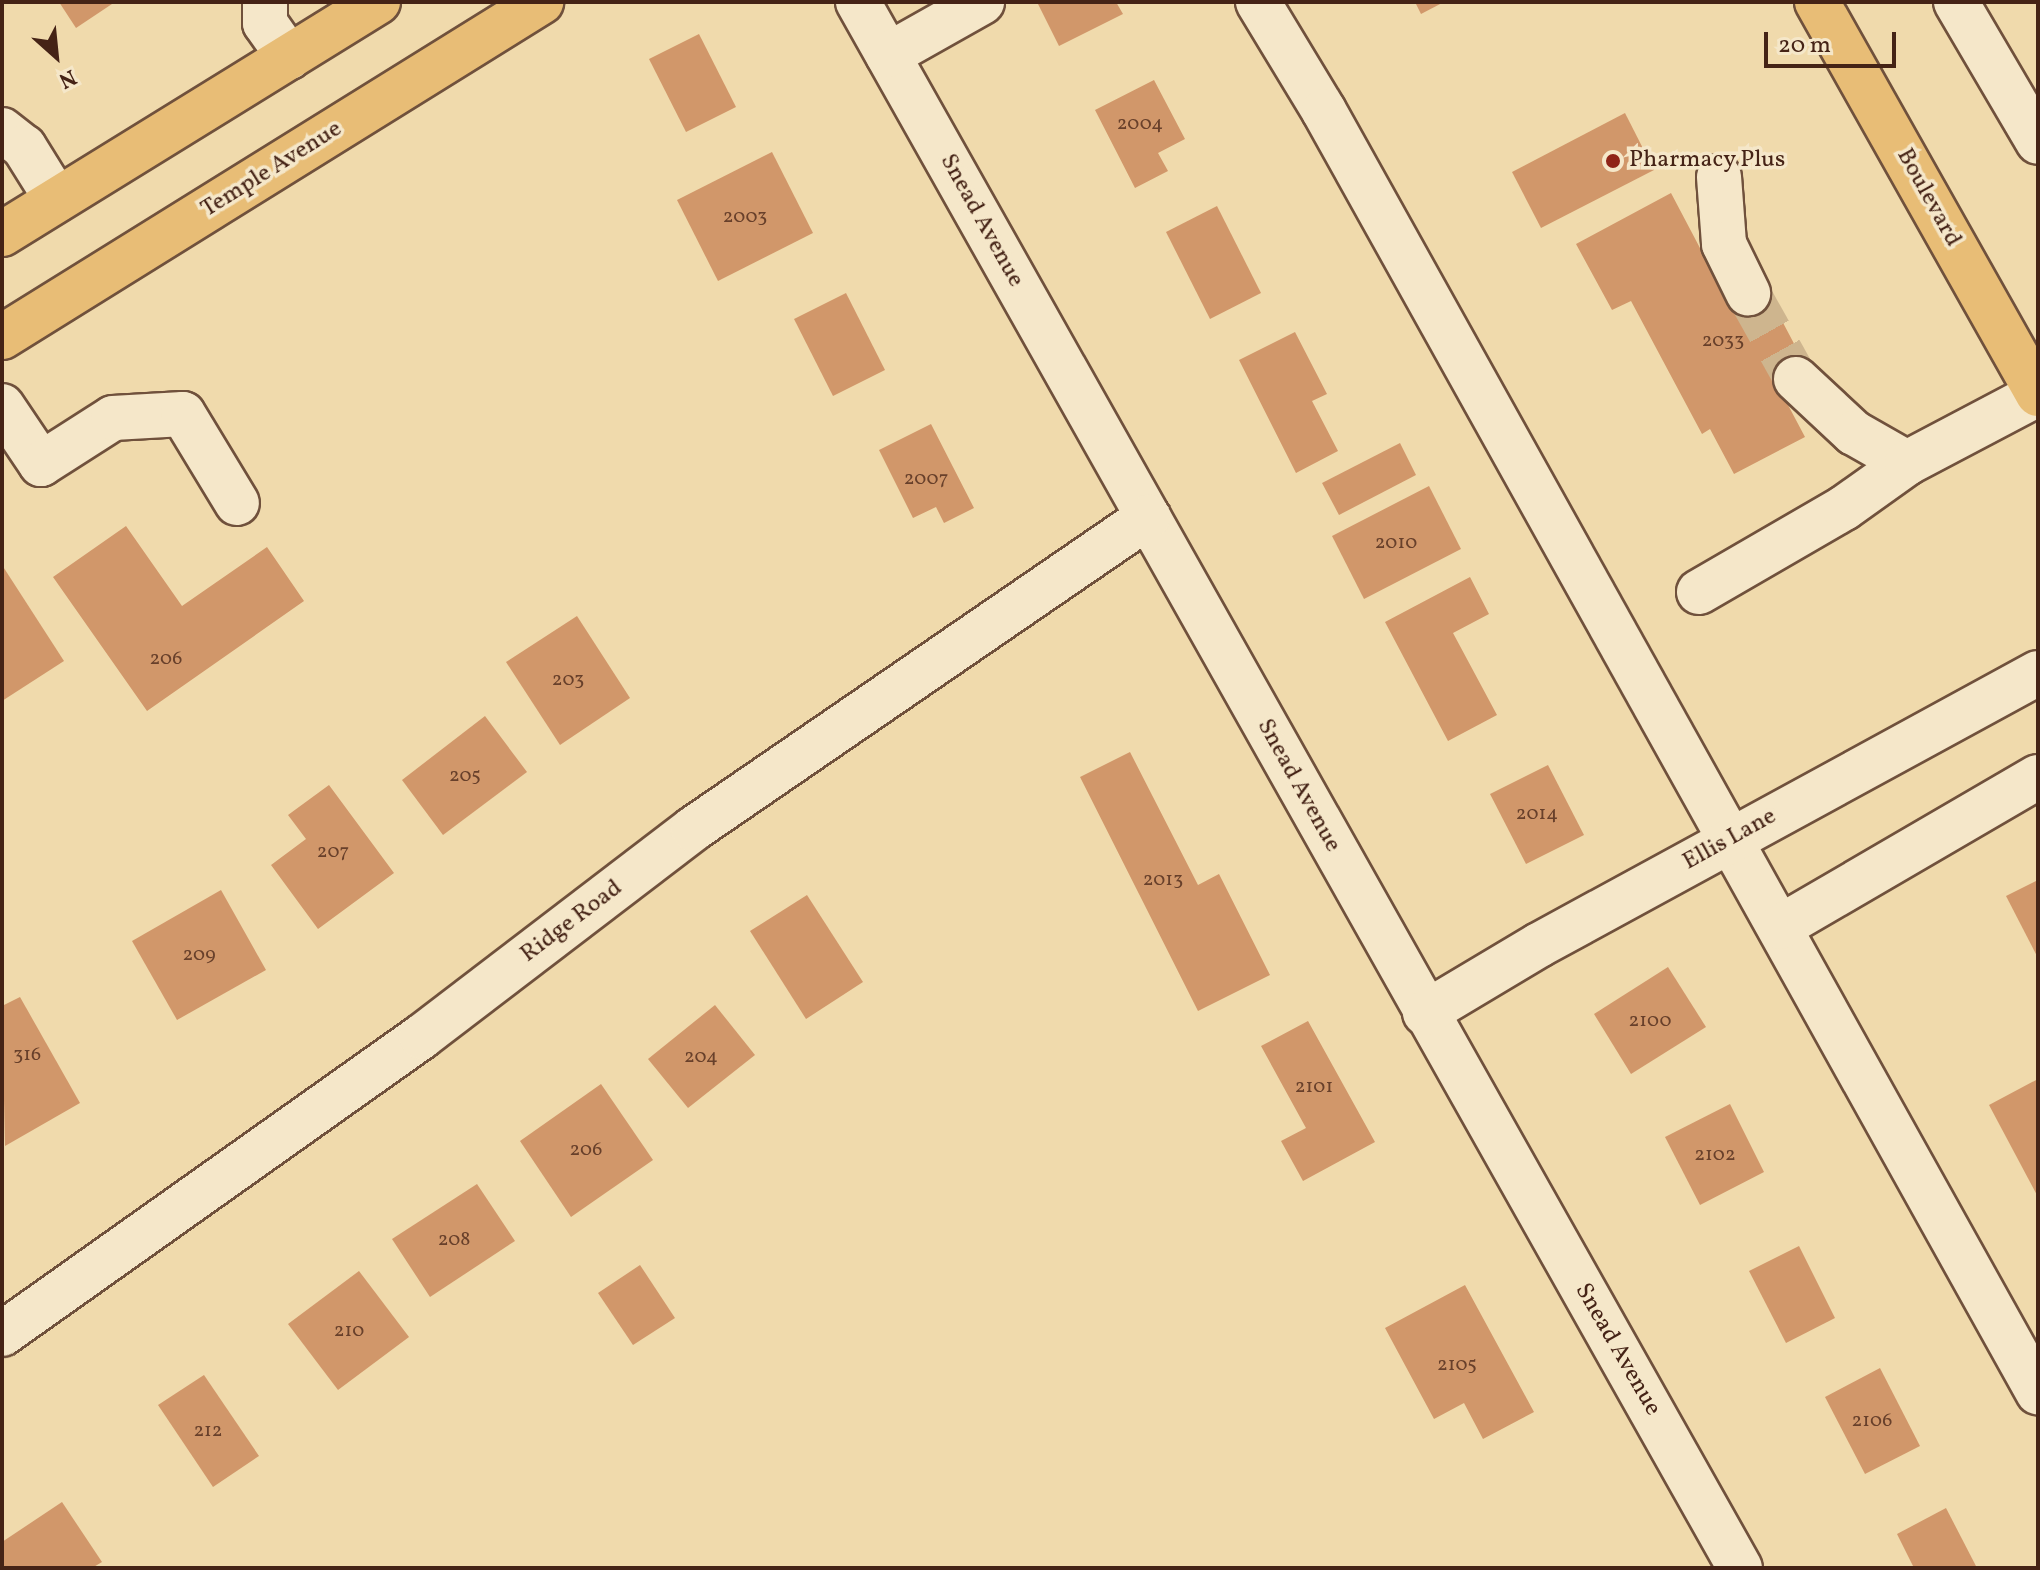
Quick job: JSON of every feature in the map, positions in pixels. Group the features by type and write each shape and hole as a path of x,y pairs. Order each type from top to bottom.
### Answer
{"main road":[{"path":"2,234 378,2"},
{"name":"Temple Avenue","path":"2,337 541,2"},
{"name":"Boulevard","path":"1817,2 2038,394"}],"street":[{"path":"265,2 265,23 289,57"},
{"name":"Snead Avenue","path":"858,2 1740,1568"},
{"path":"888,55 982,2"},
{"path":"1258,2 1733,839 2038,1392"},
{"path":"1956,2 2038,142"},
{"path":"2,130 24,147 57,200"},
{"path":"1719,177 1724,244 1748,293"},
{"path":"1796,379 1854,433 1907,463"},
{"path":"1699,592 1844,508 1907,463 2038,394"},
{"path":"2,406 41,464 113,418 183,414 237,503"},
{"name":"Ridge Road","path":"10,1318 421,1037 693,829 1148,517"},
{"name":"Ellis Lane","path":"1425,1013 1733,839 2038,673"},
{"path":"1780,927 2038,777"}],"building":[{"path":"59,2 115,2 76,28"},
{"path":"1037,2 1116,2 1123,14 1059,46"},
{"path":"1415,2 1444,2 1421,14"},
{"path":"699,34 736,107 686,132 649,59"},
{"path":"1154,80 1185,139 1158,153 1168,171 1135,188 1095,110"},
{"path":"1625,113 1654,170 1541,228 1512,172"},
{"path":"772,152 813,233 718,281 677,200"},
{"path":"1671,193 1729,303 1763,285 1809,372 1779,388 1805,437 1734,474 1710,429 1702,434 1631,301 1612,310 1576,244"},
{"path":"1217,206 1261,293 1210,319 1166,232"},
{"path":"846,293 885,370 833,396 794,319"},
{"path":"1295,332 1327,394 1312,401 1338,451 1296,473 1239,360"},
{"path":"931,424 974,508 944,523 936,507 913,518 879,450"},
{"path":"1400,443 1416,475 1339,515 1322,483"},
{"path":"1429,486 1461,549 1364,599 1332,536"},
{"path":"126,526 182,606 267,547 304,601 147,711 53,577"},
{"path":"2,565 64,661 2,701"},
{"path":"1470,577 1489,614 1453,633 1497,715 1448,741 1385,622"},
{"path":"577,616 630,698 560,745 506,662"},
{"path":"485,716 527,772 443,835 402,780"},
{"path":"1130,752 1198,885 1219,874 1270,975 1198,1011 1080,777"},
{"path":"1548,765 1584,835 1526,864 1490,794"},
{"path":"329,785 394,873 318,929 271,865 306,839 288,815"},
{"path":"2038,880 2038,958 2006,896"},
{"path":"221,890 266,970 177,1020 132,941"},
{"path":"807,895 863,982 806,1019 750,931"},
{"path":"1668,967 1706,1027 1631,1074 1594,1014"},
{"path":"20,997 80,1103 5,1146 2,1006"},
{"path":"715,1005 755,1055 688,1108 648,1059"},
{"path":"1308,1021 1375,1142 1303,1181 1281,1141 1306,1128 1261,1046"},
{"path":"2038,1079 2038,1197 1989,1105"},
{"path":"601,1084 653,1160 571,1217 520,1141"},
{"path":"1730,1104 1764,1172 1700,1205 1665,1137"},
{"path":"477,1184 515,1241 430,1297 392,1239"},
{"path":"1799,1246 1835,1318 1786,1343 1749,1271"},
{"path":"640,1265 675,1318 633,1345 598,1293"},
{"path":"359,1271 409,1337 338,1390 288,1324"},
{"path":"1465,1285 1534,1412 1483,1439 1464,1403 1434,1419 1385,1328"},
{"path":"1880,1368 1920,1446 1865,1474 1825,1397"},
{"path":"204,1375 259,1456 213,1487 158,1405"},
{"path":"62,1502 102,1562 92,1568 2,1568 2,1542"},
{"path":"1946,1508 1977,1568 1914,1568 1897,1534"}],"tunnel":[{"path":"1748,293 1796,379"}],"place":[{"name":"Pharmacy Plus","path":"1613,161"}]}
